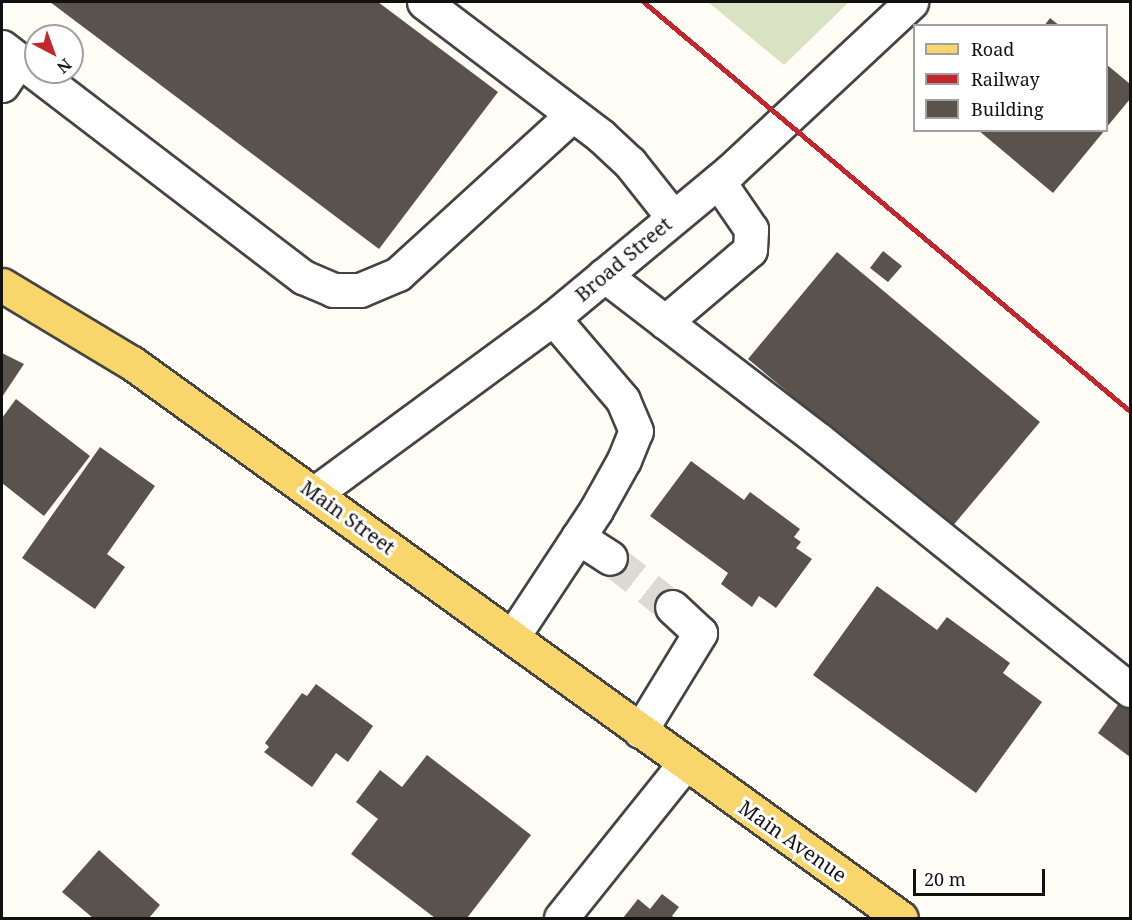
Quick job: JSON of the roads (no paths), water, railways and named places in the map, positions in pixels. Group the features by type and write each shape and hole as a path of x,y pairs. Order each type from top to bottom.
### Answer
{"main road":[{"name":"Main Street","path":"2,285 132,363 513,636 684,764"},
{"name":"Main Avenue","path":"684,764 902,918"}],"street":[{"path":"424,2 572,114 630,164 674,218"},
{"name":"Broad Street","path":"315,493 553,318 718,181 911,2"},
{"path":"7,64 303,277 333,290 360,290 398,274 572,114"},
{"path":"665,322 750,250 751,229 718,181"},
{"path":"604,275 819,440 1131,690"},
{"path":"513,636 578,537 624,460 636,431 623,400 553,318"},
{"path":"578,537 610,558"},
{"path":"640,731 700,633 672,607"},
{"path":"561,918 684,764"}],"tunnel":[{"path":"610,558 672,607"}],"railway":[{"path":"644,2 1130,411"}]}
